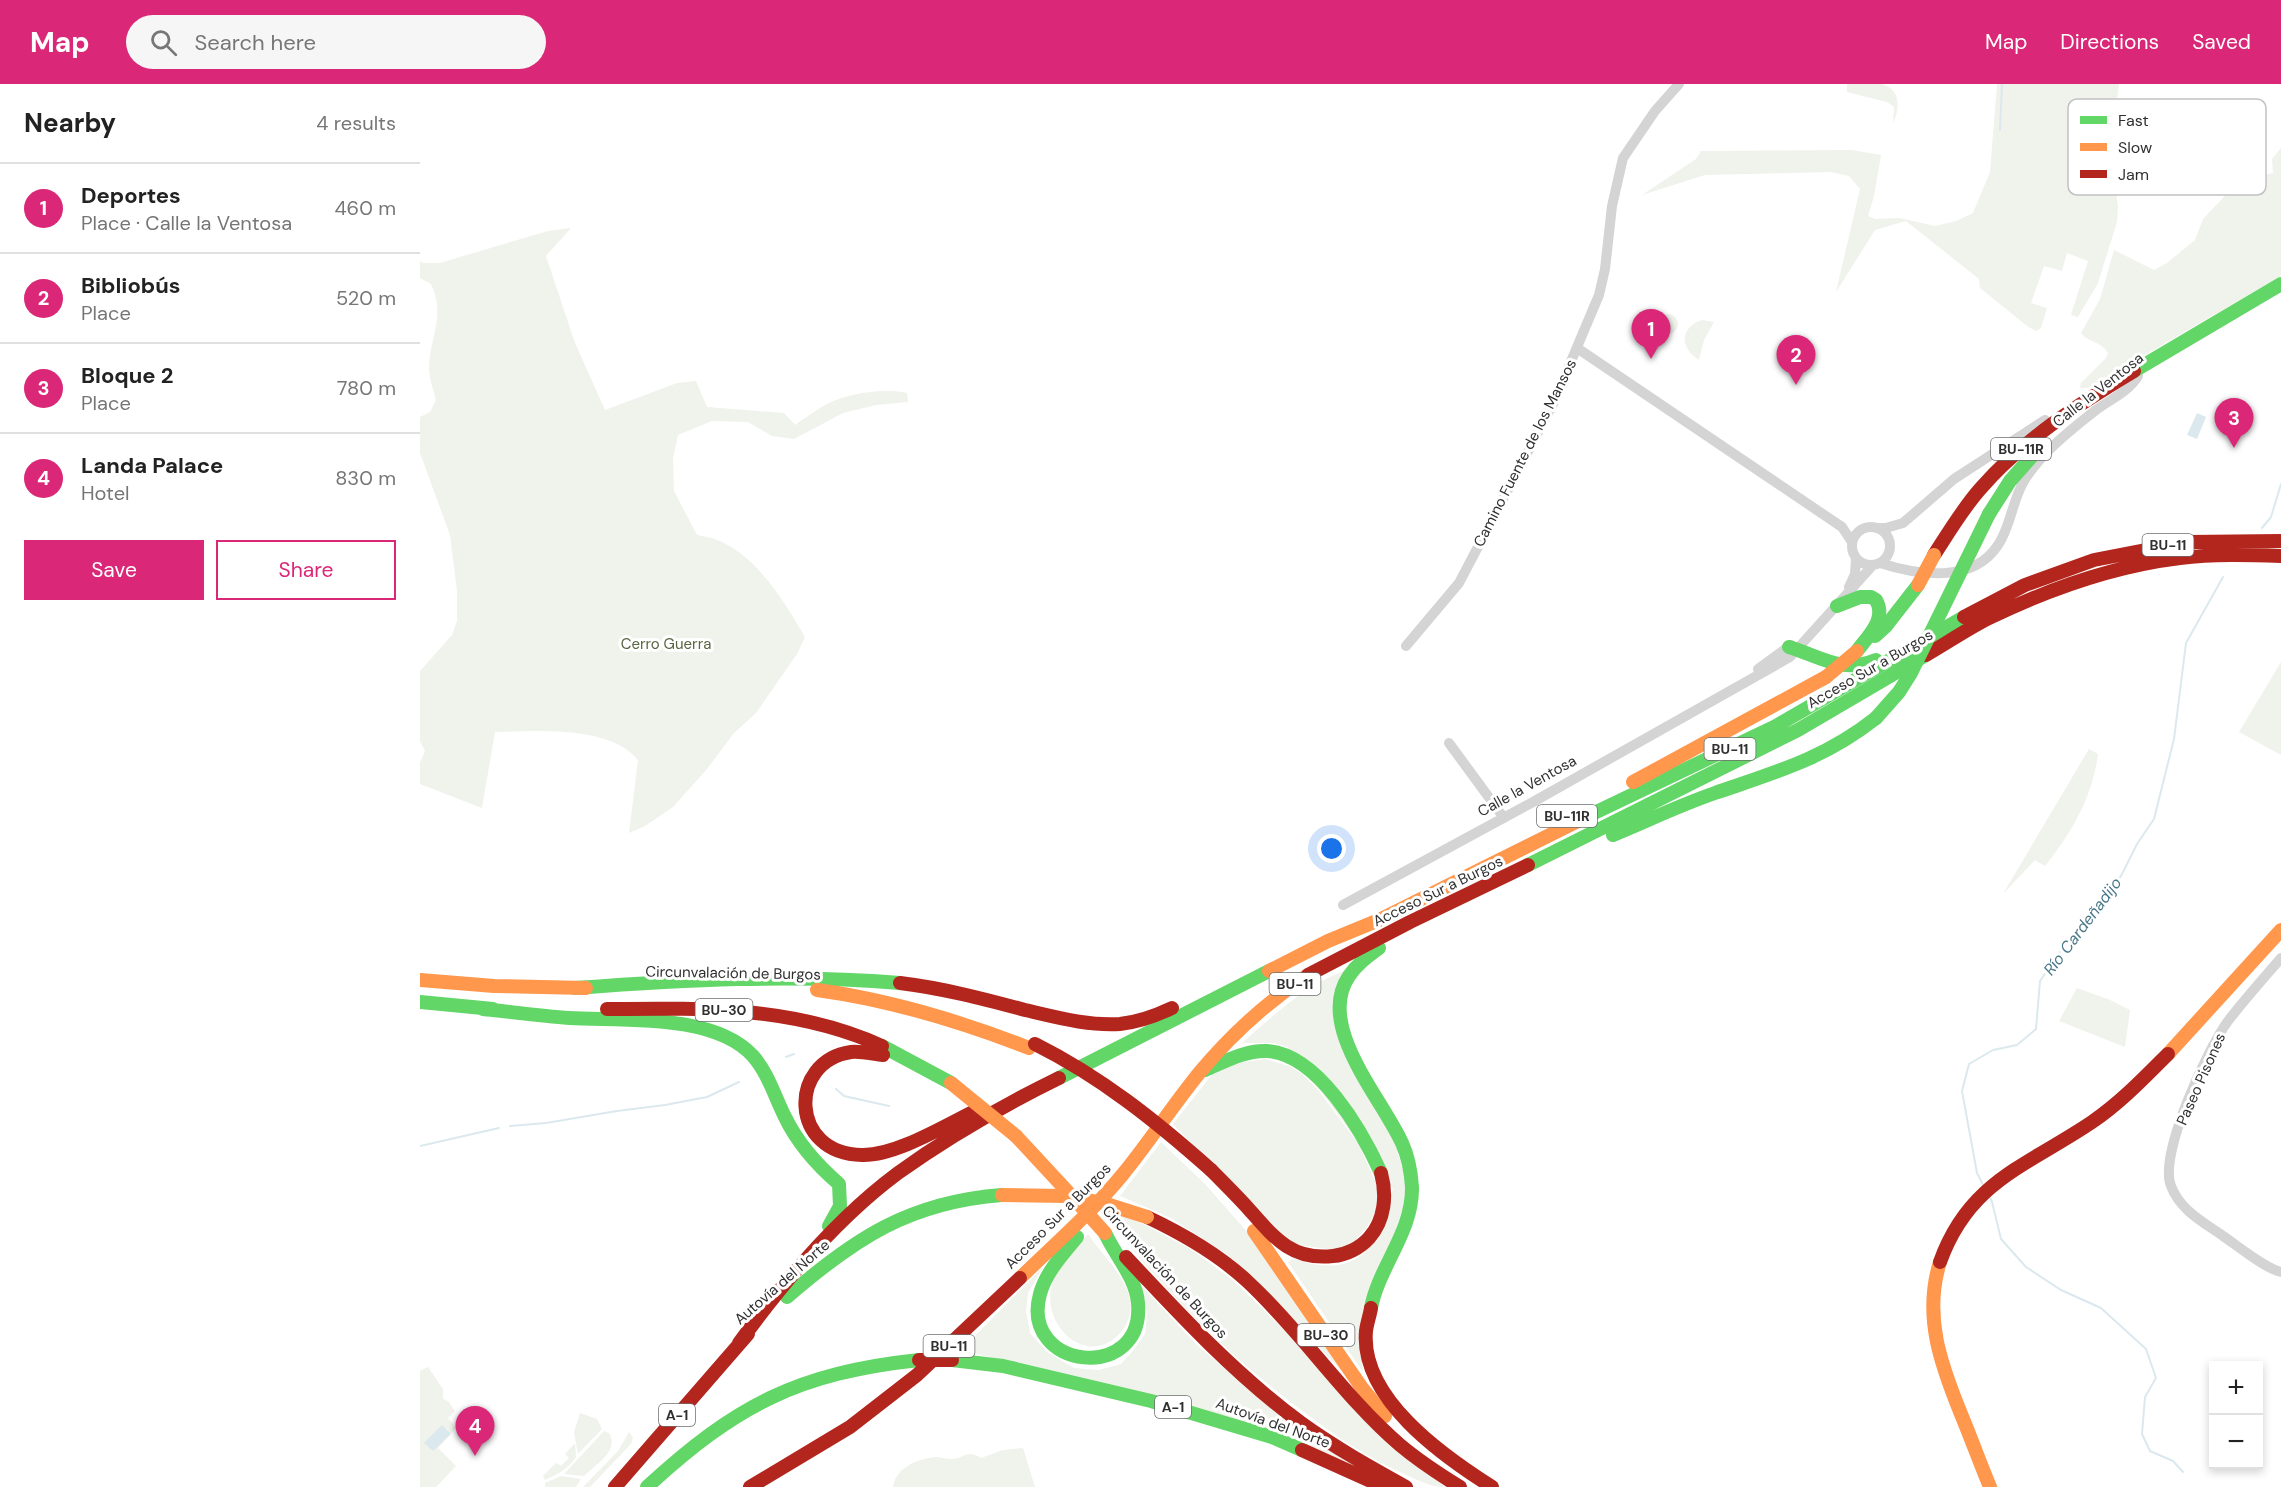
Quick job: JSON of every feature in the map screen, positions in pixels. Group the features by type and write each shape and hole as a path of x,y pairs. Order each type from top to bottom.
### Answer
{"main road":[{"name":"Calle la Ventosa","path":"2136,373 2281,284"},
{"name":"Calle la Ventosa","path":"2136,373 2281,293"},
{"name":"BU-11R","path":"1518,869 1560,858 1714,794 1830,752 1848,741 1876,718 1899,692 1911,674 1989,514 2010,481 2037,449 2136,373"},
{"name":"BU-11R","path":"1328,941 1806,690 1826,677 1886,626 1918,585 1934,555 1964,510 2009,460 2060,418 2136,373"},
{"name":"Acceso Sur a Burgos","path":"750,1487 833,1439 897,1392 1076,1226 1123,1174 1200,1072 1266,1005 1307,976 1825,716 2060,576 2094,560 2124,552 2187,542 2281,541"},
{"name":"Acceso Sur a Burgos","path":"739,1343 775,1294 850,1214 897,1174 949,1139 1038,1088 1328,941 1379,920 1776,726 1984,605 2025,585 2060,576 2181,558 2232,555 2281,556"},
{"path":"1793,649 1836,665 1850,668 1865,666 2010,584 2060,576"},
{"path":"1844,600 1872,597 1880,607 1878,621 1857,651"},
{"path":"1405,925 1351,972 1344,982 1339,1006 1340,1027 1347,1045 1402,1143 1407,1156 1412,1186 1411,1210 1406,1230 1381,1280 1369,1313 1368,1342 1374,1369 1398,1413 1435,1449 1492,1487"},
{"path":"1990,1487 1937,1347 1932,1316 1932,1295 1945,1246 1956,1226 1980,1196 1992,1186 2105,1112 2137,1086 2281,930"},
{"path":"576,988 691,980 811,979 886,982 999,1003 1067,1020 1110,1024 1148,1019 1300,949 1328,941"},
{"name":"Circunvalación de Burgos","path":"420,980 494,986 576,988 714,986 792,988 876,998 937,1014 1032,1046 1122,1103 1208,1172 1262,1241 1362,1388 1408,1442 1459,1486"},
{"name":"Circunvalación de Burgos","path":"420,1002 483,1009 699,1009 763,1013 826,1025 894,1051 951,1083 1016,1136 1105,1233 1114,1249 1208,1343 1285,1412 1350,1457 1406,1487"},
{"path":"483,1009 700,1029 718,1033 751,1054 774,1090 791,1130 819,1166 839,1184 841,1190 842,1202 837,1218 794,1267 775,1294"},
{"path":"951,1083 923,1074 886,1056 867,1051 848,1051 831,1058 817,1070 808,1083 803,1100 805,1113 811,1130 820,1142 832,1151 861,1155 893,1149 1009,1095 1038,1088"},
{"path":"1200,1072 1243,1055 1273,1052 1294,1060 1311,1071 1353,1124 1377,1164 1384,1183 1382,1217 1367,1239 1356,1249 1342,1256 1322,1259 1299,1254 1274,1239 1208,1172"},
{"path":"1114,1249 1135,1291 1138,1305 1132,1334 1125,1345 1115,1353 1101,1358 1076,1358 1053,1344 1039,1320 1040,1292 1050,1272 1116,1190 1123,1174"},
{"name":"Autovía del Norte","path":"615,1487 739,1343 824,1264 888,1223 916,1211 950,1201 984,1195 1067,1196 1103,1203 1147,1217 1196,1242 1245,1281 1376,1422 1429,1469 1459,1486"},
{"name":"Autovía del Norte","path":"647,1487 681,1454 717,1426 784,1389 833,1372 919,1360 952,1360 1003,1366 1150,1401 1272,1437 1384,1487"}],"street":[{"name":"Camino Fuente de los Mansos","path":"1406,646 1459,583 1553,404 1599,295 1605,269 1612,206 1623,158 1655,111 1679,84"},
{"path":"1577,348 1842,527 1852,542"},
{"name":"Calle la Ventosa","path":"1343,905 1757,677 1793,649 1844,600 1877,564 1946,573 1972,568 1981,562 1998,545 2023,482 2040,460 2087,417 2131,387 2136,373 2121,374 2071,403 1963,473 1903,523 1886,528 1876,528"},
{"path":"1842,527 1862,530 1876,528 1886,535 1890,547 1889,553 1877,564 1867,565 1856,558 1852,542 1862,530"},
{"name":"Calle la Ventosa","path":"1844,600 1854,578 1856,558"},
{"path":"1449,743 1504,818"},
{"name":"Paseo Pisones","path":"2281,958 2228,1022 2208,1056 2179,1124 2168,1176 2171,1187 2189,1212 2281,1272"}],"green space":[{"path":"1847,84 1888,86 1895,94 1898,106 1893,123 1894,107 1887,102 1847,92"},
{"path":"1997,84 2119,84 2117,99 2068,99 2068,195 2116,195 2118,206 2117,222 2098,283 2078,317 2071,315 2088,261 2067,253 2062,271 2044,266 2031,303 2047,308 2041,328 2036,331 1980,288 1979,279 1906,221 1875,230 1836,292 1860,189 1849,176 1831,172 1705,175 1642,195 1696,159 1701,151 1852,150 1881,155 1868,216 1875,219 1899,218 1935,226 1956,221 1973,213 1990,172"},
{"path":"2281,148 2281,276 2088,388 2080,388 2081,383 2106,358 2108,353 2102,346 2081,333 2100,299 2114,250 2154,270 2167,263 2195,240 2203,219 2226,195 2266,195 2266,174 2273,173 2272,159"},
{"name":"Cerro Guerra","path":"571,228 546,256 575,343 605,410 677,383 696,381 707,407 784,413 795,425 827,404 856,394 877,391 907,393 908,402 876,405 843,413 794,439 772,436 748,422 712,421 678,435 673,459 674,491 697,535 715,539 730,546 756,567 778,594 805,637 797,654 756,713 734,733 707,769 673,807 645,826 629,833 638,760 625,749 610,741 591,735 551,731 495,732 482,808 420,784 420,763 425,751 420,741 420,671 452,635 457,621 457,591 450,535 420,453 420,417 430,412 436,400 429,367 437,306 431,284 420,278 420,261 440,263 548,231"},
{"path":"1668,314 1675,317 1678,324 1675,331 1668,334 1661,331 1658,324 1661,317"},
{"path":"1702,320 1714,322 1704,340 1699,360 1688,350 1685,338 1689,328"},
{"path":"2281,662 2281,755 2239,732"},
{"path":"2089,749 2098,754 2095,770 2086,800 2072,827 2045,866 2035,860 2003,894"},
{"path":"1344,971 1334,995 1392,1132 1409,1192 1359,1335 1363,1372 1288,1262 1294,1258 1312,1264 1332,1266 1352,1261 1360,1256 1374,1238 1393,1189 1288,1047 1274,1043 1242,1043 1302,993"},
{"path":"2077,988 2130,1010 2125,1047 2059,1021"},
{"path":"1265,1059 1289,1066 1301,1073 1318,1090 1358,1143 1378,1187 1377,1209 1367,1227 1351,1245 1334,1250 1292,1244 1173,1124 1214,1072 1237,1063"},
{"path":"1161,1142 1205,1184 1264,1251 1343,1372 1228,1255 1171,1218 1120,1196"},
{"path":"1109,1210 1145,1225 1189,1248 1233,1280 1445,1487 1423,1482 1367,1455 1323,1426 1255,1374 1202,1325 1153,1273 1106,1217"},
{"path":"1088,1234 1123,1282 1131,1309 1129,1318 1120,1333 1113,1340 1096,1346 1077,1343 1069,1337 1056,1322 1050,1302 1050,1292 1056,1275"},
{"path":"1043,1267 1028,1293 1026,1311 1030,1333 1047,1352 1074,1368 1099,1370 1121,1364 1145,1334 1147,1314 1140,1284 1196,1344 1295,1429 1348,1462 1000,1359 960,1351"},
{"path":"428,1367 443,1389 443,1399 448,1401 455,1411 448,1418 456,1428 438,1448 456,1466 436,1487 420,1487 420,1371"},
{"path":"580,1413 597,1419 602,1429 578,1454 574,1432"},
{"path":"604,1431 609,1433 612,1440 605,1457 584,1476 564,1474"},
{"path":"629,1432 633,1437 631,1444 590,1487 583,1487 618,1451"},
{"path":"575,1443 576,1457 570,1465 545,1480 543,1476 556,1463 561,1466 569,1458 565,1454"},
{"path":"1023,1448 1035,1487 893,1487 898,1474 903,1469 922,1460 936,1457 955,1459 968,1454 981,1458 1003,1450"},
{"path":"561,1476 581,1479 576,1487 545,1487 545,1483"}],"shaded area":[{"path":"2197,413 2206,417 2197,439 2187,435"},
{"path":"442,1425 451,1434 433,1451 424,1443"}],"waterway":[{"path":"2000,130 2002,84"},
{"name":"Río Cardeñadijo","path":"2262,528 2271,517 2281,484"},
{"name":"Río Cardeñadijo","path":"1983,1185 1977,1173 1962,1091 1969,1064 1993,1050 2017,1045 2036,1029 2040,981 2065,945 2121,876 2137,844 2154,819 2174,739 2186,643 2223,577"},
{"path":"786,1057 794,1054"},
{"path":"510,1126 546,1123 707,1097 739,1082"},
{"path":"836,1089 844,1096 889,1106"},
{"path":"420,1146 499,1128"},
{"name":"Río Cardeñadijo","path":"1989,1195 2001,1239 2026,1267 2061,1290 2101,1308 2146,1349 2156,1378 2145,1397 2142,1434 2150,1451 2173,1461 2183,1472"}],"traffic: fast":[{"path":"2134,371 2281,284"},
{"path":"1989,514 2010,481 2040,447"},
{"path":"1876,718 1899,692 1911,673 1989,514"},
{"path":"1875,636 1886,626 1918,585"},
{"path":"1837,606 1860,597 1871,597 1876,600 1879,607 1878,621 1857,651"},
{"path":"1590,815 1776,726 1964,617"},
{"path":"1789,647 1842,665 1864,664 1876,660"},
{"path":"1528,865 1798,730 1926,655"},
{"path":"1613,835 1689,803 1799,763 1837,744 1876,718"},
{"path":"1371,1308 1381,1278 1402,1234 1411,1203 1412,1187 1409,1164 1402,1143 1355,1061 1340,1017 1341,996 1349,976 1359,964 1379,948"},
{"path":"1059,1078 1269,971"},
{"path":"575,988 738,979 819,979 900,983"},
{"path":"420,1002 493,1009"},
{"path":"483,1009 569,1018 667,1022 715,1032 736,1042 753,1056 763,1070 790,1127 802,1145 839,1184 840,1206 829,1226"},
{"path":"882,1046 951,1083"},
{"path":"1205,1070 1235,1057 1259,1051 1286,1055 1304,1065 1336,1097 1362,1137 1381,1173"},
{"path":"787,1297 836,1257 886,1226 939,1206 1002,1195"},
{"path":"1077,1237 1046,1278 1040,1294 1038,1320 1047,1339 1064,1352 1084,1357 1105,1356 1123,1346 1135,1329 1138,1303 1129,1276 1105,1233"},
{"path":"647,1487 710,1434 740,1414 771,1398 803,1384 838,1374 919,1360"},
{"path":"952,1360 1003,1366 1151,1401 1272,1437 1302,1450"}],"traffic: slow":[{"path":"1918,585 1934,555"},
{"path":"1826,677 1857,651"},
{"path":"1633,782 1826,677"},
{"path":"1269,971 1328,941 1379,920 1590,815"},
{"path":"2168,1054 2281,930"},
{"path":"1020,1278 1099,1202 1200,1072 1224,1045 1264,1008 1308,975"},
{"path":"420,980 494,986 586,988"},
{"path":"817,990 872,999 925,1013 1029,1048"},
{"path":"951,1083 1016,1136"},
{"path":"1016,1136 1067,1191"},
{"path":"1070,1194 1105,1233"},
{"path":"1002,1195 1067,1196 1103,1203 1147,1217"},
{"path":"1254,1231 1362,1388 1385,1416"},
{"path":"1940,1262 1933,1302 1941,1359 1990,1487"}],"traffic: jam":[{"path":"1934,555 1974,496 2015,454 2093,396 2134,371"},
{"path":"1964,617 2025,585 2094,560 2187,542 2281,541"},
{"path":"1926,655 1981,622 2012,607 2058,588 2106,573 2155,562 2193,557 2281,556"},
{"path":"1308,975 1528,865"},
{"path":"900,983 1096,1024 1133,1022 1172,1008"},
{"path":"607,1009 713,1010 781,1016 849,1033 882,1046"},
{"path":"1035,1044 1105,1085 1170,1134 1211,1170"},
{"path":"883,1055 851,1052 830,1059 816,1072 808,1088 806,1107 810,1124 821,1140 838,1151 862,1155 891,1150 923,1138 981,1108"},
{"path":"1940,1262 1952,1235 1967,1212 1984,1194 2002,1178 2102,1115 2132,1090 2168,1054"},
{"path":"739,1343 812,1252 875,1191 956,1134 1059,1078"},
{"path":"1211,1170 1283,1244 1293,1250 1318,1256 1338,1255 1352,1250 1365,1242 1374,1231 1383,1207 1384,1190 1381,1173"},
{"path":"1147,1217 1200,1245 1236,1271 1286,1321 1379,1426 1414,1456 1460,1487"},
{"path":"1126,1257 1210,1344 1277,1405 1326,1440 1406,1487"},
{"path":"750,1487 850,1427 917,1375 1020,1278"},
{"path":"1371,1308 1366,1331 1368,1356 1376,1379 1390,1402 1429,1442 1492,1487"},
{"path":"615,1487 748,1334"},
{"path":"919,1360 952,1360"},
{"path":"1302,1450 1384,1487"}],"place":[{"name":"Deportes","path":"1651,359"},
{"name":"Bibliobús","path":"1796,385"},
{"name":"Bloque 2","path":"2234,448"},
{"name":"Landa Palace","path":"475,1456"}]}
